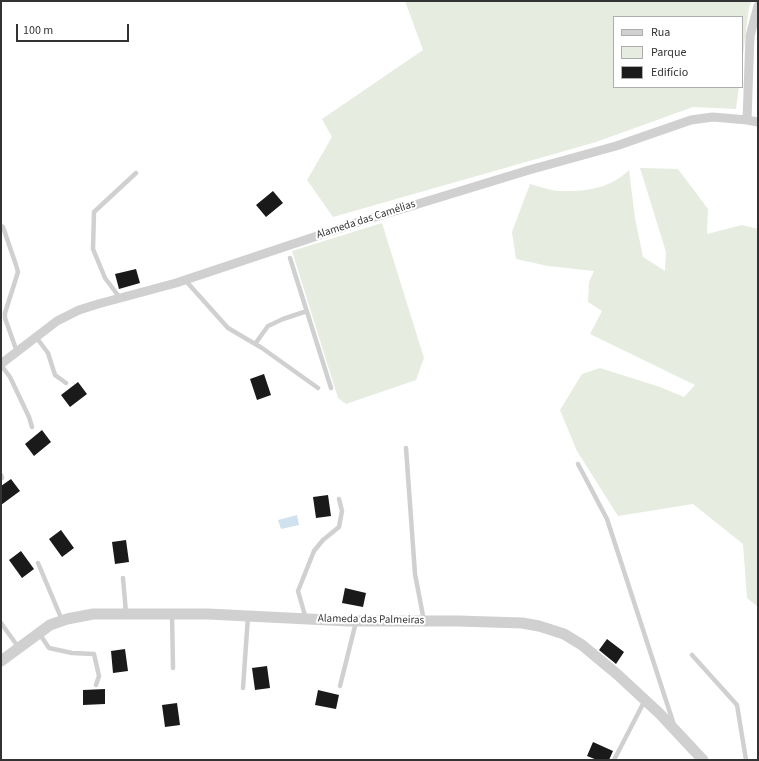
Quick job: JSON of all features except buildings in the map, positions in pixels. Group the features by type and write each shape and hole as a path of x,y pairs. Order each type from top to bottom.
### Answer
{"street":[{"path":"747,120 750,36 758,6"},
{"name":"Alameda das Camélias","path":"1,365 57,321 98,304 121,299 185,280 359,222 529,170 616,146 691,120 713,117 758,122"},
{"name":"Alameda das Palmeiras","path":"1,661 50,625 62,620 93,614 126,613 248,616 357,621 522,623 539,626 564,634 582,645 645,700 703,760"}],"lane":[{"path":"121,299 105,278 93,248 94,212 136,173"},
{"path":"1,226 3,227 18,272 4,313 17,352"},
{"path":"290,258 331,388"},
{"path":"185,280 228,328 255,344 318,388"},
{"path":"255,344 268,326 307,311"},
{"path":"36,337 48,353 55,375 66,384"},
{"path":"1,365 10,377 30,418 32,427"},
{"path":"406,448 415,574 424,621"},
{"path":"578,464 607,519 677,732"},
{"path":"306,619 298,591 314,551 323,540 339,527 342,511 339,500"},
{"path":"38,562 62,620"},
{"path":"123,578 126,613"},
{"path":"172,614 173,668"},
{"path":"243,688 248,616"},
{"path":"340,686 357,621"},
{"path":"1,623 19,648"},
{"path":"39,633 49,648 72,653 94,654 99,676 96,685"},
{"path":"692,655 737,705 746,760"},
{"path":"614,760 645,700"}],"green space":[{"path":"405,1 752,1 749,7 743,55 743,16 613,16 613,88 739,88 736,109 693,107 596,142 333,217 307,180 332,137 322,119 423,50"},
{"path":"640,168 678,169 708,209 707,234 742,225 758,229 758,607 747,598 743,544 693,504 618,516 577,451 560,410 582,374 600,368 660,387 684,397 695,385 590,334 602,311 588,302 589,282 594,271 548,266 516,259 512,232 530,184 556,191 589,190 614,181 629,170 635,218 643,257 665,271 666,252"},
{"path":"382,223 424,358 416,380 346,404 338,398 292,251"}],"water":[{"path":"297,515 299,525 281,529 278,520"}]}
